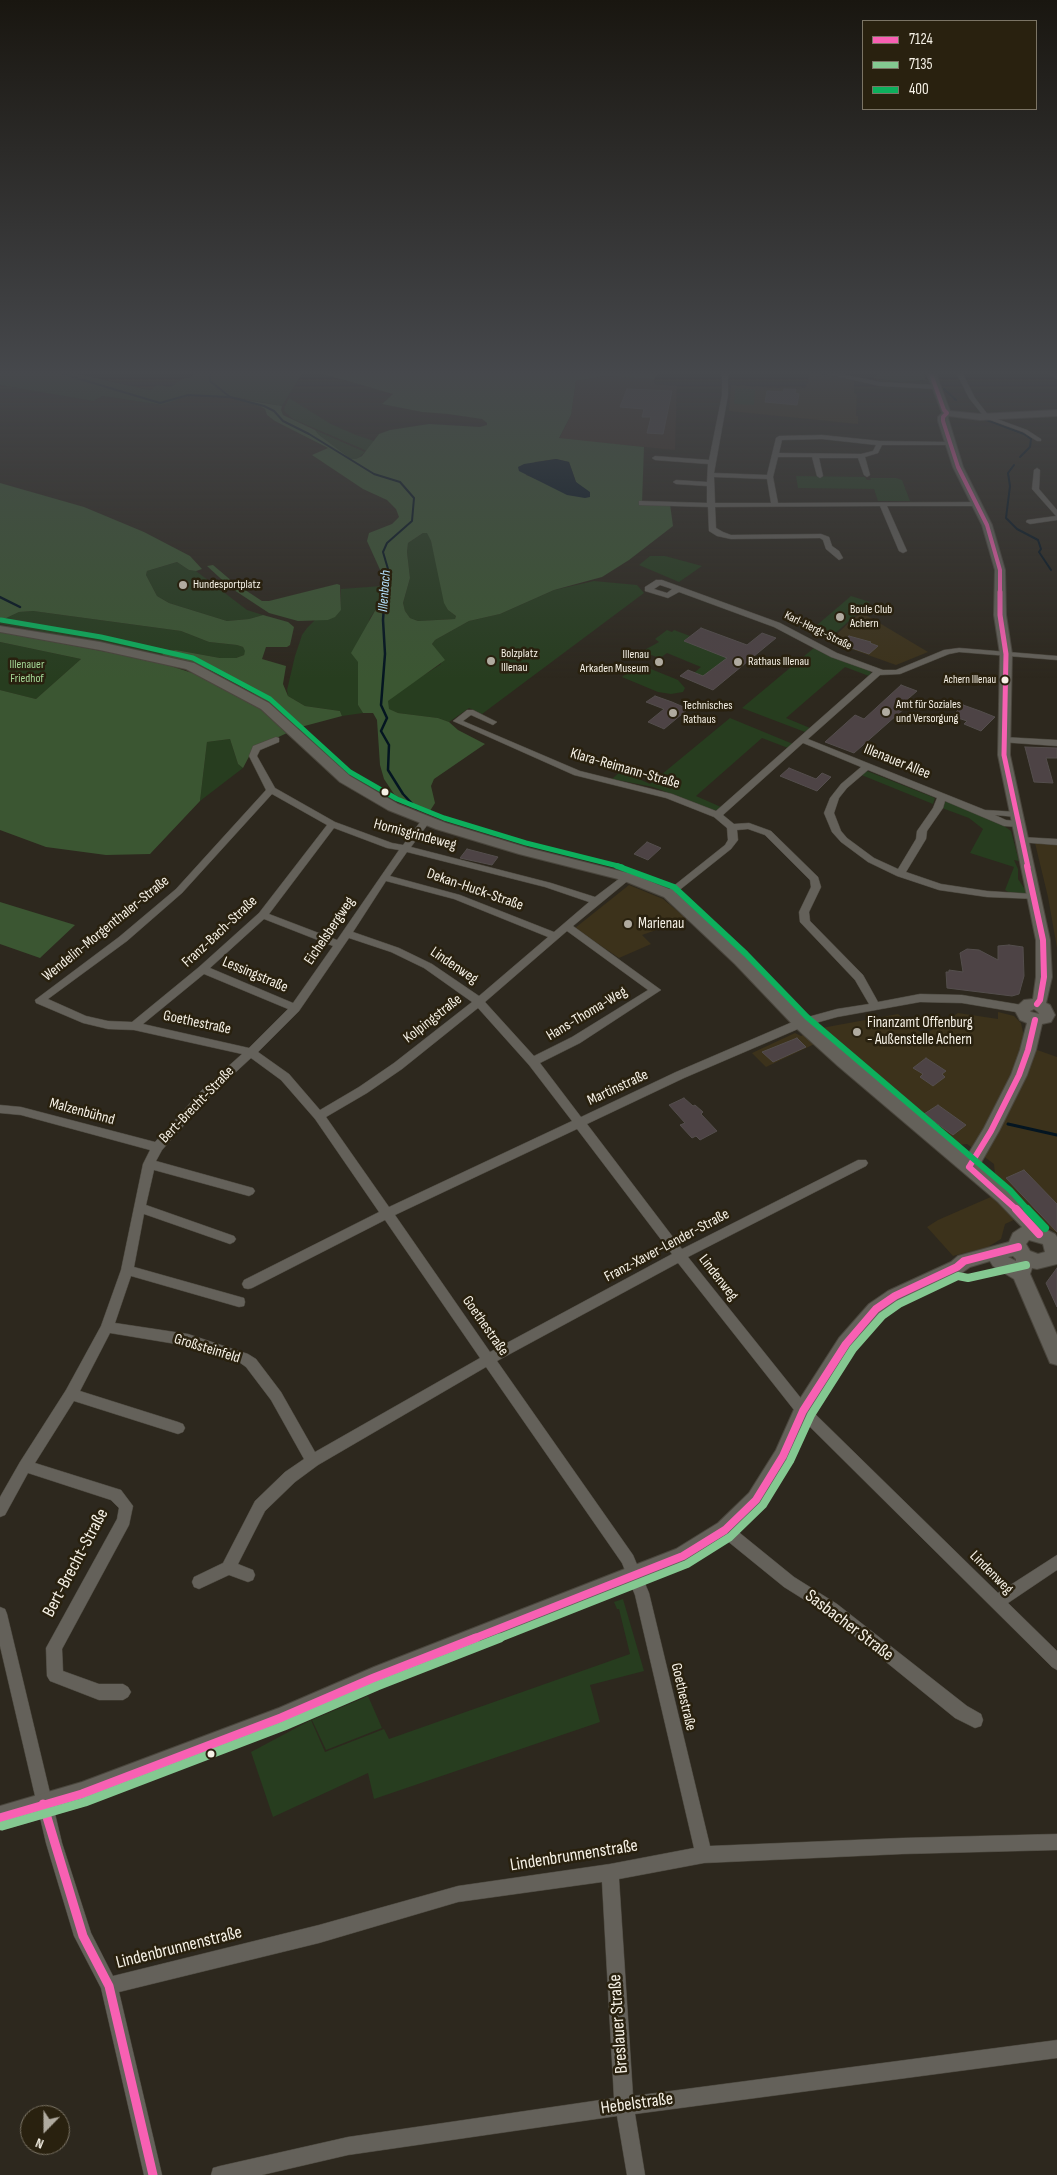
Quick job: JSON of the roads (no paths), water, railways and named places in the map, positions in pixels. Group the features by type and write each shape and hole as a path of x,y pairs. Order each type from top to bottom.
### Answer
{"main road":[{"path":"964,476 992,538 1000,570 1000,615 1006,654 1004,755 1043,940 1044,959 1044,977 1040,1000 1044,1014 1019,1075 991,1130 969,1166"},
{"path":"0,629 174,661 222,681 265,706 345,779 372,796 426,820 524,851 627,877 669,894 740,960 801,1023 844,1062 969,1166 1027,1219 1037,1252 1035,1303 1057,1357"},
{"path":"1022,1009 1025,1016 1044,1014"},
{"path":"957,1267 967,1269 999,1261 1007,1264 1037,1252"},
{"path":"43,1804 82,1794 280,1718 374,1678 632,1576 658,1568 684,1556 724,1530 756,1500 783,1456 804,1411 846,1344 876,1309 895,1296 957,1267 964,1261 1037,1252"}],"street":[{"path":"710,476 712,529 720,534 741,537 821,536 826,539 829,547 835,551 839,558"},
{"path":"725,476 770,477 775,505"},
{"path":"1036,476 1035,489 1057,514"},
{"path":"676,482 710,484"},
{"path":"642,503 710,505 976,504"},
{"path":"882,504 902,551"},
{"path":"1030,522 1057,518"},
{"name":"Karl-Hergt-Straße","path":"678,589 777,625 834,655 878,672 897,672 947,652 959,650 1057,658"},
{"path":"717,815 878,672"},
{"name":"Klara-Reimann-Straße","path":"480,731 577,773 669,796 717,815 732,827"},
{"path":"271,790 253,756 256,748 276,740"},
{"name":"Illenauer Allee","path":"802,740 1004,823 1017,819"},
{"path":"1003,740 1057,743"},
{"path":"867,766 844,786 835,798 829,812 837,832 844,840 871,860 900,874 939,887 988,894 1034,897"},
{"name":"Hornisgrindeweg","path":"271,790 332,824 390,846 548,885 596,901"},
{"name":"Wendelin-Morgenthaler-Straße","path":"40,1000 123,939 179,891 271,790"},
{"path":"900,874 921,839 922,831 938,808 942,796"},
{"name":"Eichelsbergweg","path":"251,1052 295,1008 404,848 426,820"},
{"name":"Franz-Bach-Straße","path":"134,1026 203,969 263,914 332,824"},
{"path":"669,894 728,847 733,840 732,827 749,826 768,833 815,879 816,887 804,912 805,922 859,978 875,1005"},
{"path":"1021,840 1057,842"},
{"name":"Dekan-Huck-Straße","path":"384,877 458,897 556,936"},
{"name":"Kolpingstraße","path":"319,1116 363,1090 398,1066 479,1002 596,901 627,877"},
{"path":"263,914 339,945"},
{"name":"Hans-Thoma-Weg","path":"533,1062 576,1040 656,990 568,927"},
{"name":"Lindenweg","path":"347,934 395,950 428,966 479,1002 533,1062 680,1256 804,1411 1057,1662"},
{"name":"Lessingstraße","path":"203,969 295,1008"},
{"name":"Martinstraße","path":"248,1284 386,1214 680,1075 801,1023 875,1005 920,998 944,998 998,1004 1022,1009"},
{"name":"Goethestraße","path":"40,1000 83,1019 108,1025 134,1026 251,1052 285,1077 319,1116 628,1560 632,1576 642,1593 704,1856"},
{"name":"Bert-Brecht-Straße","path":"0,1510 25,1466 71,1394 107,1327 127,1270 149,1164 157,1147 207,1092 251,1052"},
{"name":"Malzenbühnd","path":"0,1110 21,1111 157,1147"},
{"name":"Bert-Brecht-Straße","path":"149,1164 248,1191"},
{"name":"Franz-Xaver-Lender-Straße","path":"489,1360 680,1256 862,1164"},
{"path":"140,1208 230,1239"},
{"path":"127,1270 239,1302"},
{"name":"Großsteinfeld","path":"107,1327 188,1340 243,1358 251,1363 276,1396 313,1461"},
{"path":"199,1582 228,1568 260,1506 290,1477 313,1461 489,1360"},
{"path":"71,1394 178,1428"},
{"name":"Bert-Brecht-Straße","path":"25,1466 116,1495 126,1506 124,1520 54,1648 55,1676 99,1692 124,1692"},
{"name":"Sasbacher Straße","path":"724,1530 789,1582 832,1609 961,1712 975,1720"},
{"path":"996,1602 1057,1562"},
{"path":"228,1568 248,1575"},
{"path":"0,1614 43,1804 83,1936 109,1986 153,2175"},
{"path":"0,1818 43,1804"},
{"name":"Lindenbrunnenstraße","path":"109,1986 319,1934 458,1894 704,1856 902,1846 1057,1842"},
{"name":"Breslauer Straße","path":"610,1872 624,2106 636,2175"},
{"name":"Hebelstraße","path":"220,2175 348,2146 624,2106 1057,2049"}],"water":[{"path":"528,476 574,476 576,482 590,492 590,497 585,498 567,495"}],"waterway":[{"name":"Illenbach","path":"379,476 400,482 414,498 412,521 387,543 383,552 388,569 385,594"},
{"path":"1008,476 1010,486 1006,518 1017,529 1038,540 1041,549 1039,552 1051,570"},
{"name":"Illenbach","path":"385,592 383,620 385,654 381,705 387,718 381,731 389,745 388,770 403,794 417,809"},
{"path":"0,597 20,607"},
{"name":"Illenbach","path":"1008,1124 1057,1135"}],"place":[{"name":"Hundesportplatz","path":"183,585"},
{"name":"Boule Club Achern","path":"840,617"},
{"name":"Bolzplatz Illenau","path":"491,661"},
{"name":"Illenau Arkaden Museum","path":"659,662"},
{"name":"Rathaus Illenau","path":"738,662"},
{"name":"Achern Illenau","path":"1005,680"},
{"name":"Amt für Soziales und Versorgung","path":"886,712"},
{"name":"Technisches Rathaus","path":"673,713"},
{"name":"Marienau","path":"628,924"},
{"name":"Finanzamt Offenburg - Außenstelle Achern","path":"857,1032"}],"park label":[{"name":"Illenauer Friedhof","path":"27,672"}]}
